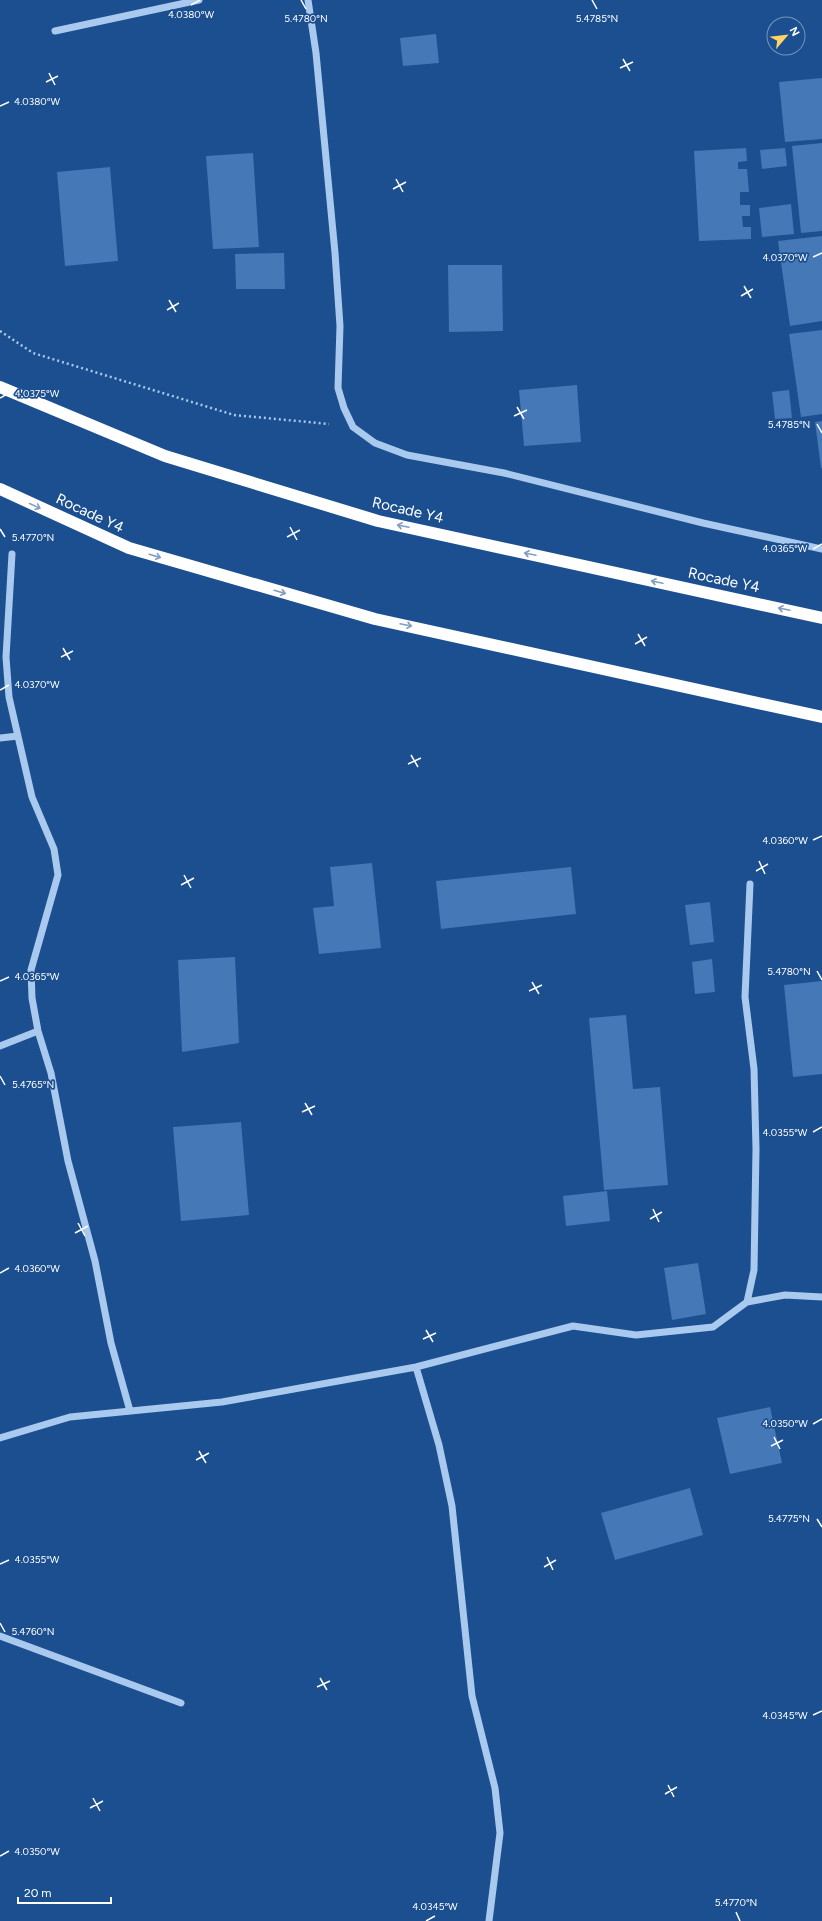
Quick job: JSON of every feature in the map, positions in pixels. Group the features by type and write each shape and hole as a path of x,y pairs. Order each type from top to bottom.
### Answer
{"highway":[{"name":"Rocade Y4","path":"0,387 165,456 378,521 822,618"},
{"name":"Rocade Y4","path":"0,489 129,548 375,619 822,717"}],"street":[{"path":"54,31 199,0"},
{"path":"308,0 317,60 335,253 340,326 338,388 344,408 353,427 375,443 406,455 504,473 703,523 822,549"},
{"path":"12,554 6,658 9,697 32,797 54,849 58,875 31,970 32,998 38,1031 51,1073 68,1161 95,1261 111,1343 130,1411"},
{"path":"0,738 18,736"},
{"path":"747,1302 754,1270 756,1149 754,1068 745,997 750,884"},
{"path":"0,1046 38,1031"},
{"path":"0,1438 70,1417 222,1402 416,1367 573,1326 636,1335 713,1327 747,1302 785,1295 822,1297"},
{"path":"416,1367 439,1444 452,1506 472,1696 495,1788 500,1833 489,1921"},
{"path":"0,1636 181,1703"}],"path":[{"path":"0,331 33,353 124,383 234,415 353,427"}],"building":[{"path":"436,34 439,63 403,66 400,38"},
{"path":"822,78 822,139 785,142 779,82"},
{"path":"822,143 822,231 801,233 792,146"},
{"path":"746,148 747,161 738,162 738,169 747,169 749,192 740,192 740,205 750,205 750,216 742,216 743,227 751,227 751,239 699,241 694,151"},
{"path":"785,148 787,166 762,169 760,150"},
{"path":"253,153 259,247 213,249 206,156"},
{"path":"110,167 118,261 65,266 57,172"},
{"path":"791,204 794,234 762,237 759,208"},
{"path":"822,236 822,321 790,326 778,241"},
{"path":"284,253 285,289 236,289 235,254"},
{"path":"448,265 502,265 503,331 449,332"},
{"path":"822,330 822,414 801,417 789,334"},
{"path":"577,385 581,442 524,446 519,390"},
{"path":"789,390 792,418 775,419 772,392"},
{"path":"822,421 822,468 821,468 815,422"},
{"path":"372,863 381,948 319,954 313,908 334,906 330,867"},
{"path":"571,867 576,914 441,929 436,881"},
{"path":"710,902 714,942 690,945 685,905"},
{"path":"235,957 239,1043 182,1052 178,960"},
{"path":"712,959 715,992 695,994 692,962"},
{"path":"822,981 822,1074 793,1077 784,985"},
{"path":"626,1015 633,1089 660,1087 668,1185 604,1190 589,1018"},
{"path":"241,1122 249,1215 181,1221 173,1127"},
{"path":"607,1191 610,1221 566,1226 563,1196"},
{"path":"698,1263 706,1314 672,1320 664,1268"},
{"path":"770,1407 782,1463 730,1474 717,1418"},
{"path":"690,1488 703,1535 615,1560 601,1513"}]}
